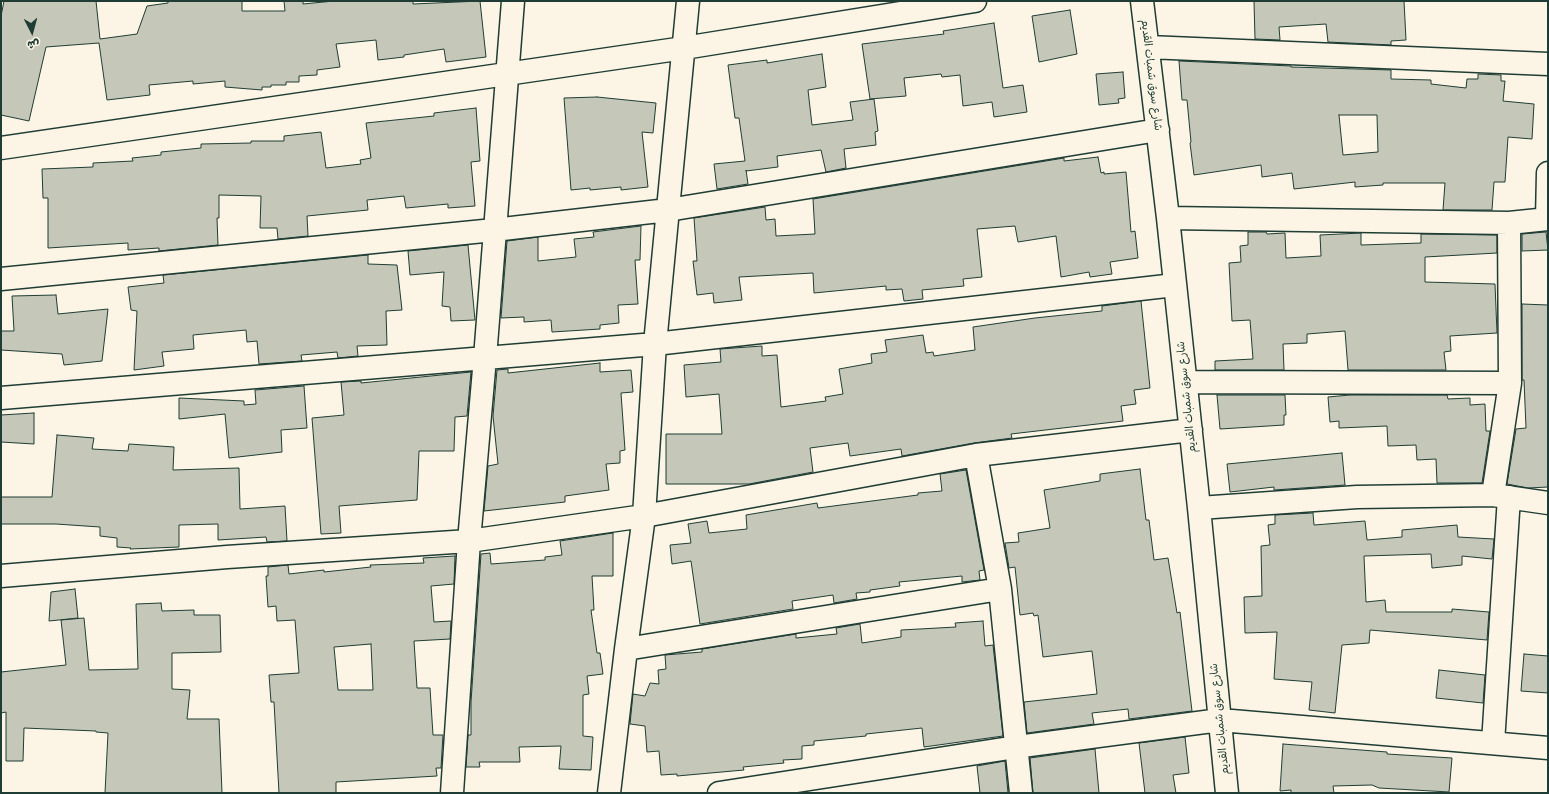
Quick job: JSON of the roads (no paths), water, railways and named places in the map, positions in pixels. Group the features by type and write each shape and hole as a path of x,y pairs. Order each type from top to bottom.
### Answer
{"street":[{"path":"452,793 469,541 485,358 512,1"},
{"path":"609,793 644,516 655,344 688,1"},
{"path":"1,148 684,48 975,1"},
{"name":"شارع سوق شمبات القديم","path":"1142,1 1186,382 1227,793"},
{"path":"1148,46 1548,64"},
{"path":"1,279 494,230 668,210 1158,130"},
{"path":"1168,218 1509,223 1547,219 1548,173"},
{"path":"1493,743 1501,496 1510,383 1509,223"},
{"path":"1,398 655,344 1175,285"},
{"path":"1186,382 1510,383"},
{"path":"1,576 227,557 469,541 644,516 976,455 1191,430"},
{"path":"976,455 1000,589 1021,793"},
{"path":"1199,508 1358,496 1501,496 1548,502"},
{"path":"626,649 1000,589"},
{"path":"719,793 1016,747 1220,720 1548,748"}]}
